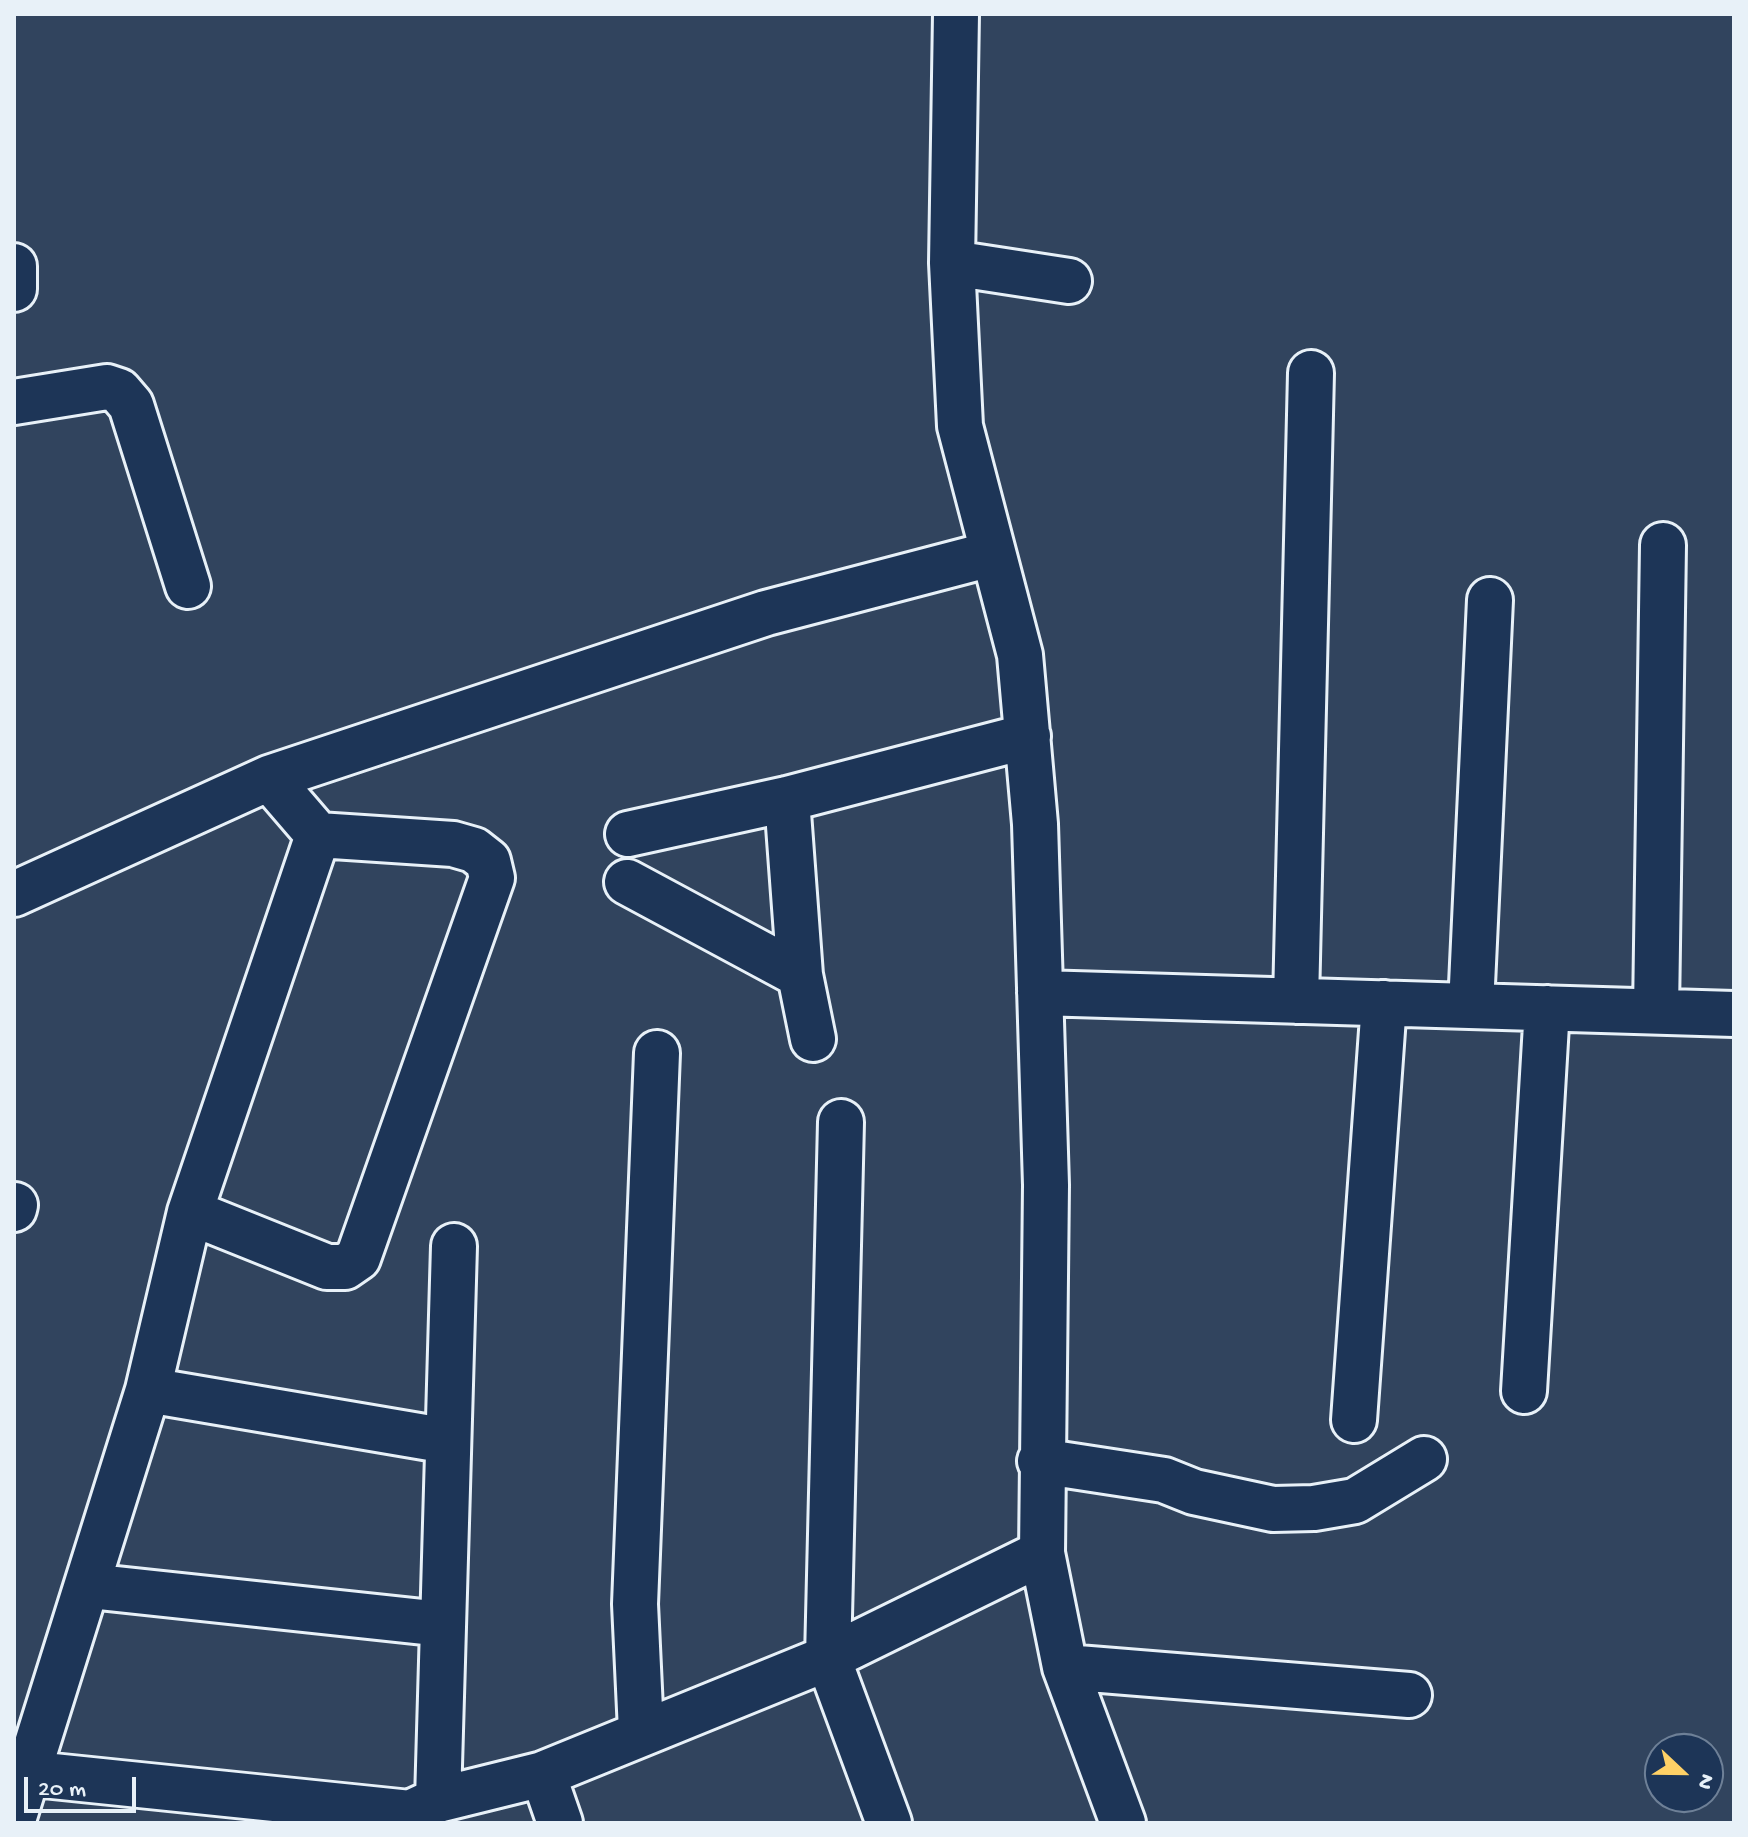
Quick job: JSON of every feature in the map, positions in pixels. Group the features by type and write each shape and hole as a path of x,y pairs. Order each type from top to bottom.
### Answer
{"street":[{"path":"956,14 952,263 960,426 991,554 1020,655 1035,824 1046,1185 1040,1461 1042,1553 1065,1667 1123,1823"},
{"path":"952,263 1069,281"},
{"path":"14,266 14,289"},
{"path":"1296,1001 1311,373"},
{"path":"14,402 107,387 119,391 131,405 188,586"},
{"path":"1656,1011 1663,545"},
{"path":"14,894 269,778 766,613 991,554"},
{"path":"1471,1006 1490,600"},
{"path":"628,834 787,799 1028,736"},
{"path":"190,1212 327,1267 345,1267 358,1258 492,878 488,861 474,850 453,844 318,835 269,778"},
{"path":"787,799 800,975 813,1039"},
{"path":"14,1817 20,1773 89,1586 148,1390 190,1212 318,835"},
{"path":"627,882 800,975"},
{"path":"1040,993 1734,1014"},
{"path":"1354,1420 1384,1003"},
{"path":"1524,1391 1547,1008"},
{"path":"641,1731 635,1604 657,1053"},
{"path":"841,1122 828,1658 889,1823"},
{"path":"419,1812 442,1624 454,1246"},
{"path":"148,1390 448,1441"},
{"path":"1040,1461 1164,1480 1194,1492 1273,1509 1314,1508 1355,1501 1424,1459"},
{"path":"20,1773 235,1808 419,1812 543,1774 641,1731 828,1658 1042,1553"},
{"path":"89,1586 442,1624"},
{"path":"1065,1667 1409,1695"},
{"path":"543,1774 560,1823"}]}
